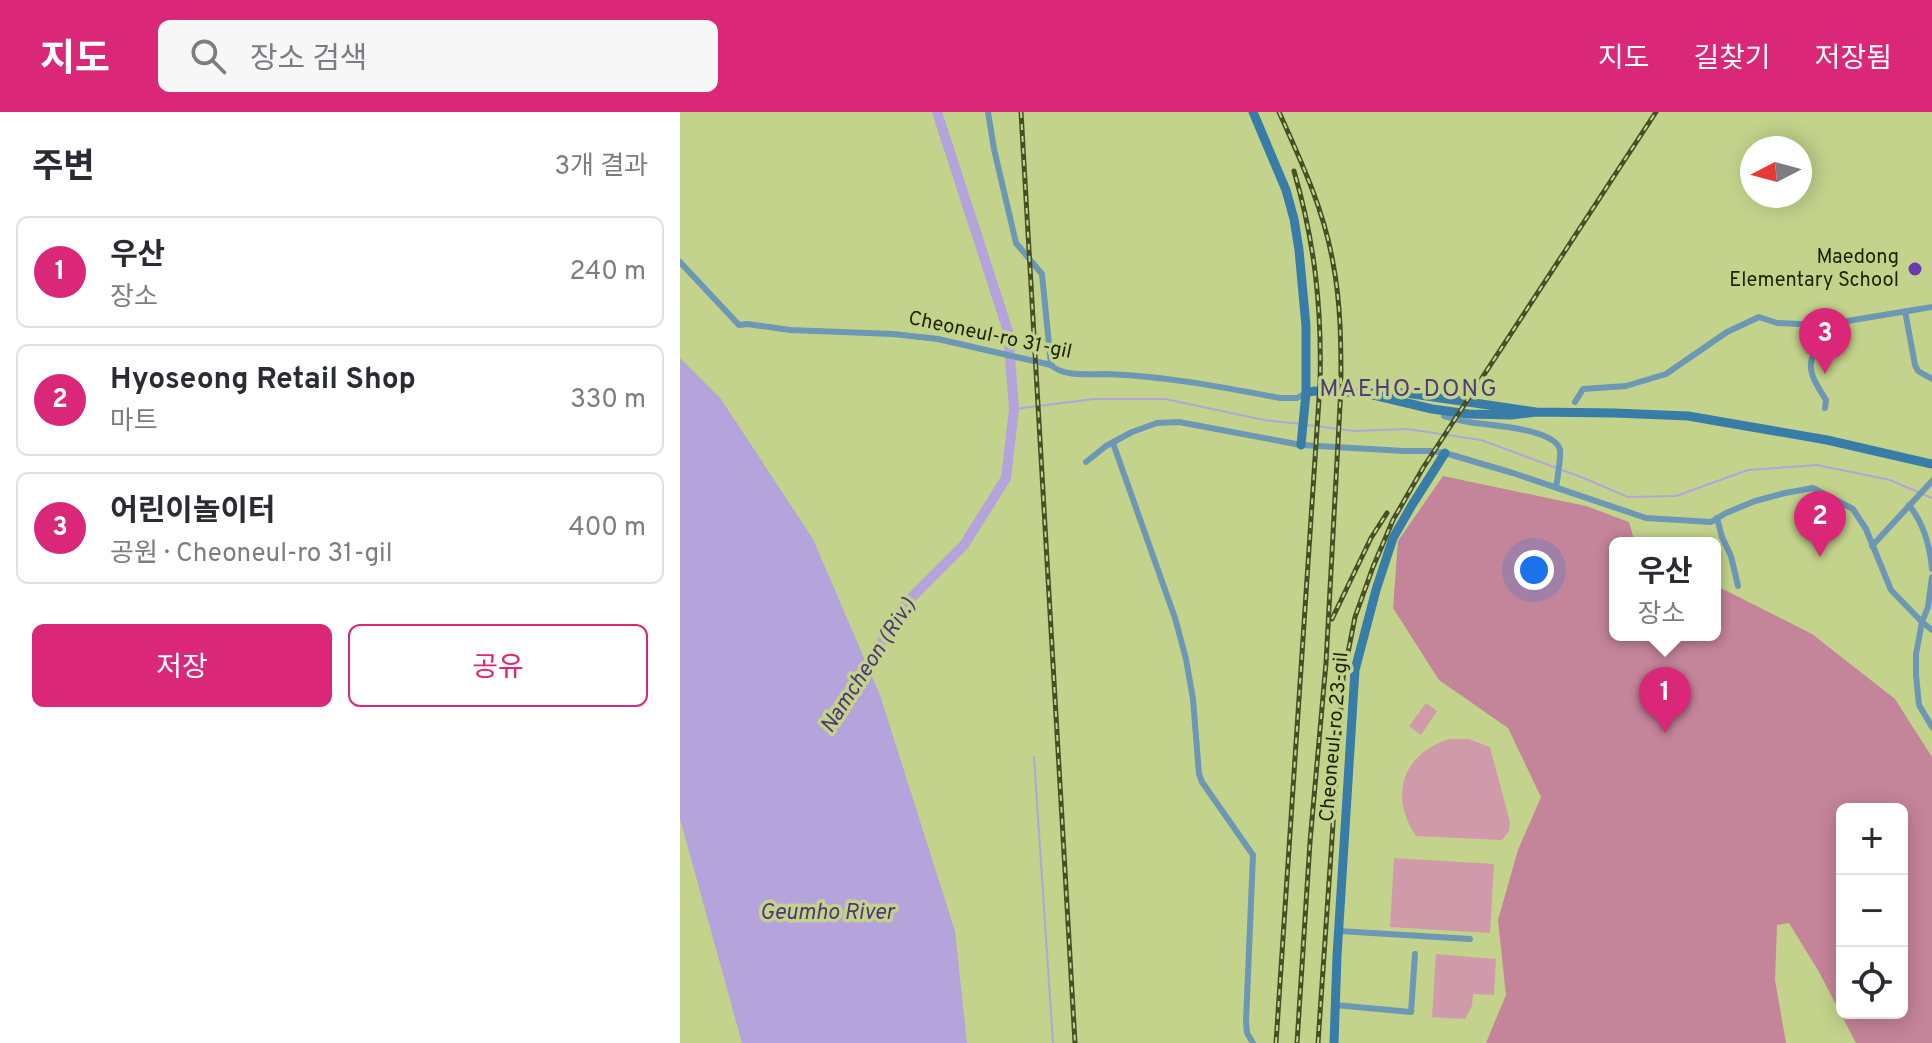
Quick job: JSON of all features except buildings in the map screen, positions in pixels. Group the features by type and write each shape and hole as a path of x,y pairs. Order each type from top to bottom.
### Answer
{"street":[{"path":"988,112 1016,243 1042,274 1051,365"},
{"path":"1253,112 1286,190 1299,250 1306,326 1301,441"},
{"name":"Cheoneul-ro 31-gil","path":"680,262 739,325 938,339 1051,365 1057,370 1158,377 1280,398 1305,398 1314,391 1406,393 1536,412 1688,416 1827,440 1932,464"},
{"path":"1575,402 1583,389 1626,386 1666,374 1727,332 1759,317 1777,323 1823,325 1932,307"},
{"path":"1905,311 1915,365 1918,371 1932,379"},
{"path":"1823,325 1811,364 1826,400 1825,408"},
{"path":"1444,416 1521,430 1553,441 1560,450 1557,484"},
{"path":"1086,462 1132,432 1157,423 1179,422 1301,441 1445,453 1557,484 1646,518 1711,522 1755,501 1813,488 1853,509 1866,529 1891,590 1927,626"},
{"path":"1113,443 1179,632 1193,699 1199,774 1254,858 1246,1022 1247,1033 1253,1043"},
{"name":"Cheoneul-ro 23-gil","path":"1334,1043 1355,670 1393,538 1445,453"},
{"path":"1872,546 1932,482"},
{"path":"1909,505 1930,545 1932,569"},
{"path":"1717,518 1738,586"},
{"path":"1932,577 1927,626 1916,654 1919,705 1932,727"},
{"path":"1339,931 1470,939"},
{"path":"1335,1005 1411,1012 1415,954"}],"shaded area":[{"path":"1443,476 1586,506 1629,522 1633,537 1609,537 1609,641 1721,641 1721,588 1812,634 1895,699 1932,757 1932,1043 1856,1043 1843,1019 1908,1019 1908,803 1836,803 1836,1005 1789,923 1777,925 1775,980 1786,1043 1486,1043 1506,995 1498,920 1518,850 1541,797 1508,728 1439,680 1393,608 1398,541"},
{"path":"1426,703 1437,711 1421,735 1409,726"},
{"path":"1449,739 1469,739 1490,747 1510,822 1509,831 1502,840 1416,836 1408,821 1402,792 1411,766 1420,755"},
{"path":"1394,858 1494,864 1490,933 1390,927"},
{"path":"1436,954 1496,959 1494,995 1473,994 1472,1006 1465,1019 1432,1017"}],"water":[{"name":"Geumho River","path":"680,358 721,399 813,539 880,695 955,931 967,1043 742,1043 680,819"}],"waterway":[{"name":"Namcheon (Riv.)","path":"861,677 903,606 964,545 1006,478 1014,409 1008,331 937,112"},
{"path":"1014,409 1094,399 1165,399 1264,420 1301,424"},
{"path":"1307,425 1354,431 1407,429 1481,440 1628,497 1676,496 1748,470 1817,465 1890,480 1932,498"},
{"path":"1034,757 1053,1043"}],"railway":[{"path":"1021,112 1075,1043"},
{"path":"1279,112 1324,224 1336,278 1341,341 1326,663 1297,1043"},
{"path":"1318,1043 1343,678 1355,617 1373,567 1393,520 1423,468 1656,112"},
{"path":"1276,1043 1320,384 1316,276 1294,171"},
{"path":"1332,619 1371,538 1387,513"}],"place":[{"name":"Maedong Elementary School","path":"1915,269"},
{"name":"어린이놀이터","path":"1825,374"},
{"name":"Hyoseong Retail Shop","path":"1820,557"},
{"name":"우산","path":"1665,733"}],"district":[{"name":"MAEHO-DONG","path":"1409,390"}]}
